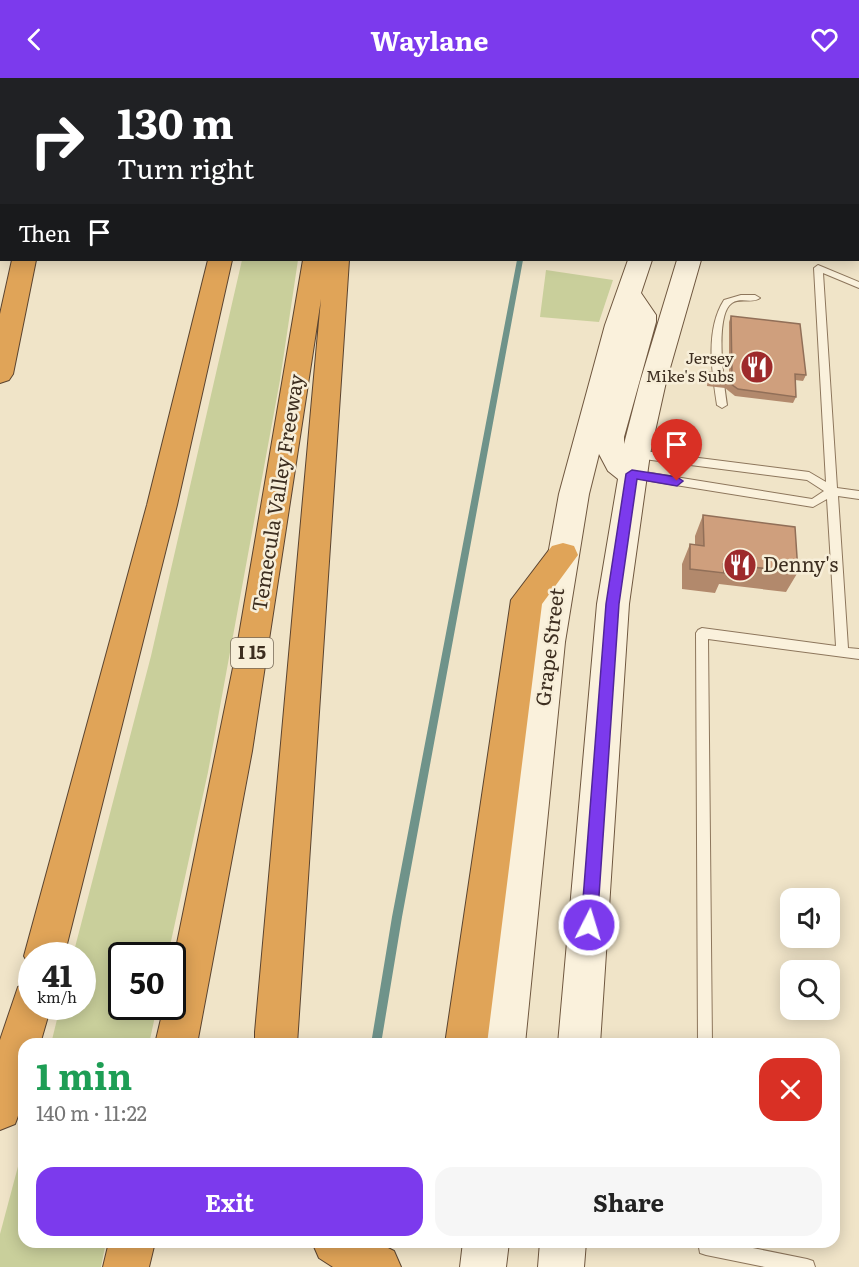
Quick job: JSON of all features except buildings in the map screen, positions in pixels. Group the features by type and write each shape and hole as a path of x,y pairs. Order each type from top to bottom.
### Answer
{"highway":[{"path":"0,374 24,261"},
{"path":"48,942 162,505 220,261"},
{"name":"Temecula Valley Freeway","path":"177,1038 205,910 272,543 315,261"},
{"path":"276,1038 276,1008 337,261"},
{"path":"467,1038 527,600 563,555"},
{"path":"21,1038 26,1020"},
{"path":"0,1109 18,1048"},
{"path":"126,1267 131,1248"},
{"path":"344,1248 369,1264 378,1267"}],"main road":[{"name":"Grape Street","path":"505,1038 549,642 563,555 574,494 618,325 640,261"},
{"path":"579,1038 613,604 634,464 653,382 689,261"},
{"path":"629,294 643,315 643,322 610,437 610,446 619,466 634,464"},
{"path":"483,1267 485,1248"},
{"path":"561,1267 563,1248"}],"lane":[{"path":"842,652 818,268 859,285"},
{"path":"722,405 718,336 723,310 727,302 733,299 755,298"},
{"path":"634,464 813,504 832,491"},
{"path":"634,464 809,476 832,491 859,495"},
{"path":"705,1038 702,633 859,654"},
{"path":"711,1248 807,1267"}],"green space":[{"path":"242,261 298,261 280,380 208,772 171,942 108,942 108,1020 154,1020 150,1038 52,1038 57,1020 96,1020 96,942 76,942 151,656"},
{"path":"546,270 613,280 599,322 540,317"},
{"path":"18,1166 18,1248 105,1248 101,1267 0,1267 0,1234"}],"waterway":[{"path":"377,1038 397,917 520,261"}],"place":[{"name":"Jersey Mike's Subs","path":"757,367"},
{"name":"Denny's","path":"740,565"}],"route":[{"path":"589,925 613,604 632,474 677,481"}]}
